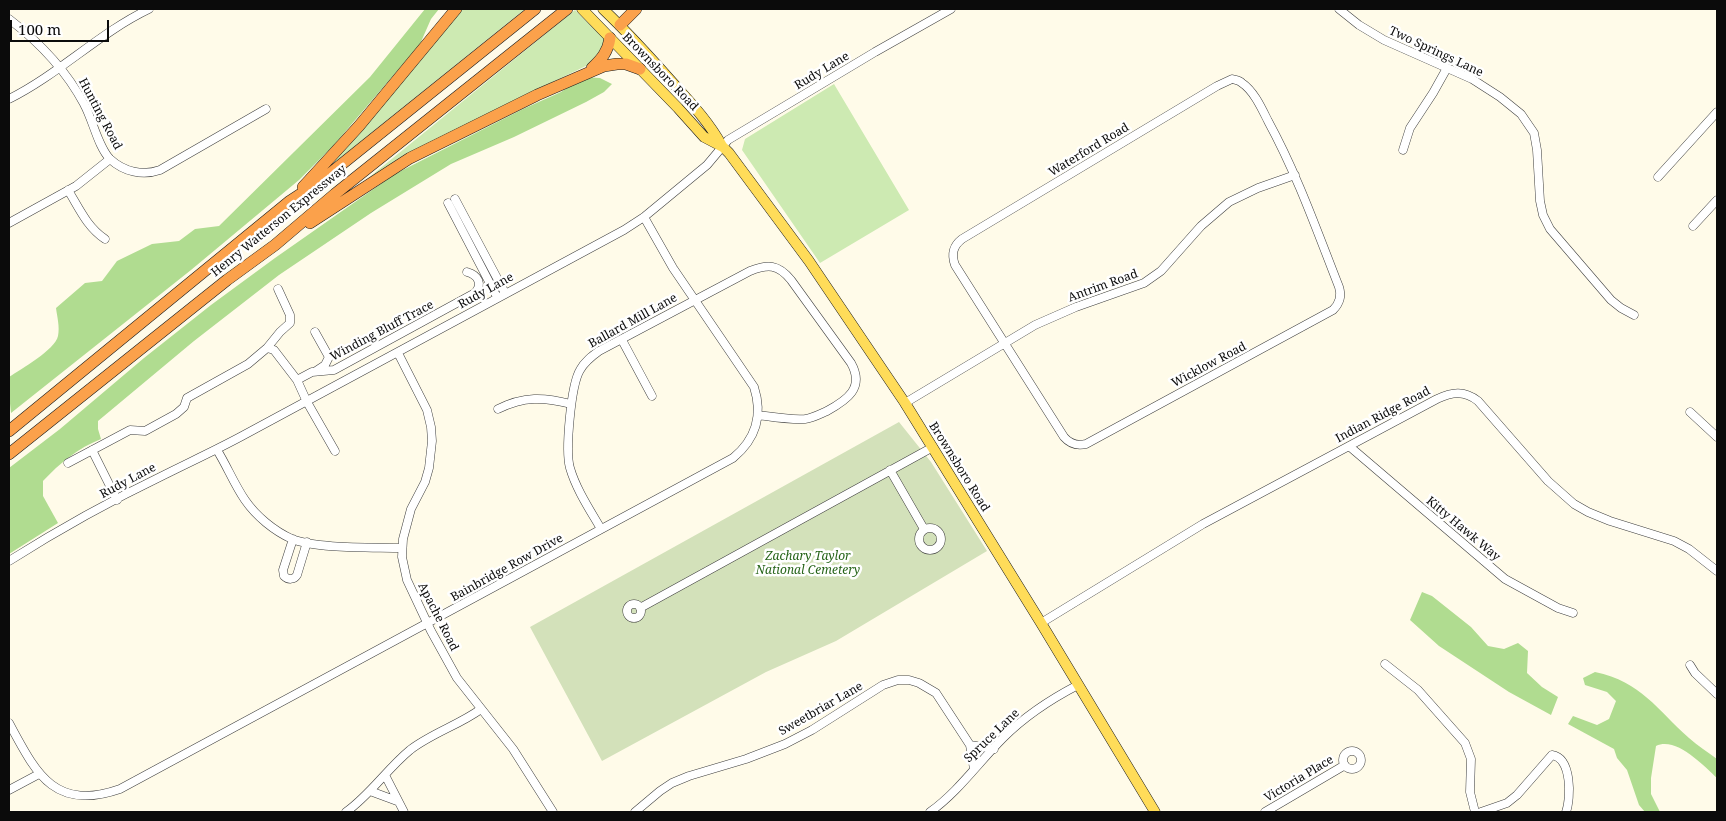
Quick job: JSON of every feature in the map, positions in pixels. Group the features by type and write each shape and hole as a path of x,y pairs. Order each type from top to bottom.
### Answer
{"highway":[{"path":"290,201 359,126 456,9"},
{"name":"Henry Watterson Expressway","path":"9,431 290,201 322,180 536,9"},
{"name":"Henry Watterson Expressway","path":"9,454 227,280 275,245 335,194 567,9"},
{"path":"620,25 636,9"},
{"path":"589,71 602,60 609,47 610,38"},
{"path":"275,245 410,158 537,95 589,71 617,64 635,66 640,69"}],"main road":[{"name":"Brownsboro Road","path":"582,9 704,137 723,147"},
{"name":"Brownsboro Road","path":"603,9 620,25 709,125 723,147 736,160 809,261 933,447 1041,623 1152,811"},
{"path":"610,38 620,25"}],"street":[{"path":"9,98 40,82 125,22 149,9"},
{"name":"Rudy Lane","path":"9,560 163,475 217,450 398,354 497,297 624,230 644,217 708,165 728,140 951,9"},
{"name":"Two Springs Lane","path":"1339,9 1359,25 1384,40 1479,83 1500,97 1526,120 1536,141 1540,201 1543,215 1550,229 1611,300 1634,315"},
{"name":"Hunting Road","path":"9,19 41,46 72,82 110,159 132,171 153,172 266,109"},
{"path":"1403,150 1410,128 1433,93 1446,68"},
{"name":"Waterford Road","path":"1005,344 956,265 953,250 958,242 1217,86 1232,80 1242,83 1248,88 1266,117 1295,175"},
{"path":"1658,178 1717,112"},
{"path":"9,223 86,179 110,159"},
{"name":"Antrim Road","path":"905,404 1056,315 1144,283 1161,271 1201,226 1229,202 1258,188 1295,175"},
{"name":"Wicklow Road","path":"1005,344 1064,437 1073,444 1081,445 1095,440 1333,310 1340,302 1341,293 1295,175"},
{"path":"68,190 93,231 104,239"},
{"path":"1693,226 1717,200"},
{"path":"497,297 451,201 505,293"},
{"name":"Bainbridge Row Drive","path":"39,774 54,787 73,794 94,796 120,790 733,458 748,444 757,423 758,398 752,382 694,300 663,252 644,217"},
{"name":"Ballard Mill Lane","path":"601,529 573,478 569,465 568,443 571,404 578,374 585,362 599,351 750,270 772,266 787,274 802,294 851,363 856,375 856,381 852,393 844,401 815,416 798,419 758,415"},
{"name":"Winding Bluff Trace","path":"297,380 316,371 334,370 475,293 480,284 474,274 467,272"},
{"path":"68,463 130,430 145,431 176,414 184,407 187,398 248,364 267,348 290,323 290,315 278,289"},
{"path":"315,332 329,357 325,364 316,371"},
{"path":"622,340 652,396"},
{"path":"267,348 274,350 297,380 307,402 335,451"},
{"name":"Apache Road","path":"398,354 427,410 432,441 429,468 425,482 406,522 402,548 407,580 457,678 513,749 553,812"},
{"name":"Indian Ridge Road","path":"1041,623 1203,524 1446,394 1454,393 1465,393 1478,401 1548,480 1574,504 1610,521 1674,541 1717,571"},
{"path":"498,409 516,401 532,398 571,404"},
{"path":"1690,412 1717,437"},
{"name":"Kitty Hawk Way","path":"1349,446 1505,579 1558,608 1573,613"},
{"path":"640,608 933,447"},
{"path":"92,450 117,500"},
{"path":"217,450 236,485 256,513 276,529 293,539 307,542 402,548"},
{"path":"890,470 924,529"},
{"path":"293,539 283,570 284,576 288,579 297,575 307,542"},
{"path":"1385,664 1418,690 1465,743 1471,759 1470,792 1475,812"},
{"path":"1690,665 1695,674 1717,694"},
{"name":"Sweetbriar Lane","path":"635,812 672,783 785,744 812,730 883,685 893,681 914,681 929,687 940,699 970,745 974,769"},
{"name":"Spruce Lane","path":"930,812 950,795 1014,728 1058,695 1078,685"},
{"path":"346,812 370,791 399,759 412,748 481,709"},
{"path":"9,723 30,762 39,774 9,790"},
{"path":"970,745 994,749"},
{"path":"1481,812 1507,802 1517,795 1552,755 1559,758 1567,775 1570,796 1566,812"},
{"name":"Victoria Place","path":"1265,812 1345,765"},
{"path":"385,775 404,812"},
{"path":"370,791 397,801"}],"green space":[{"path":"425,9 439,9 431,19 420,44 333,146 299,180 191,270 11,413 9,377 37,359 56,341 59,329 56,308 85,283 102,281 117,261 152,244 179,241 195,229 219,226 370,77"},
{"path":"460,9 525,9 335,162 333,160"},
{"path":"575,10 606,41 588,65 513,101 356,188"},
{"path":"583,77 600,78 612,84 604,92 586,102 514,137 451,164 371,213 279,275 194,341 98,421 101,439 70,457 43,481 43,496 58,523 9,554 9,468 60,429 144,358 211,305 395,174 523,109 561,92"},
{"path":"834,84 909,210 820,263 742,150 745,139"},
{"name":"Zachary Taylor National Cemetery","path":"899,422 931,462 987,551 836,641 766,672 602,761 530,627"},
{"path":"1422,592 1432,596 1471,627 1488,646 1504,649 1518,643 1528,651 1527,673 1542,687 1558,697 1551,715 1509,692 1439,646 1410,620"},
{"path":"1595,672 1625,682 1647,698 1689,738 1717,759 1717,778 1681,749 1664,744 1656,746 1651,778 1651,794 1660,812 1645,812 1639,805 1627,770 1617,758 1614,749 1568,724 1573,716 1597,725 1609,719 1616,701 1607,692 1585,685 1583,678"}]}
